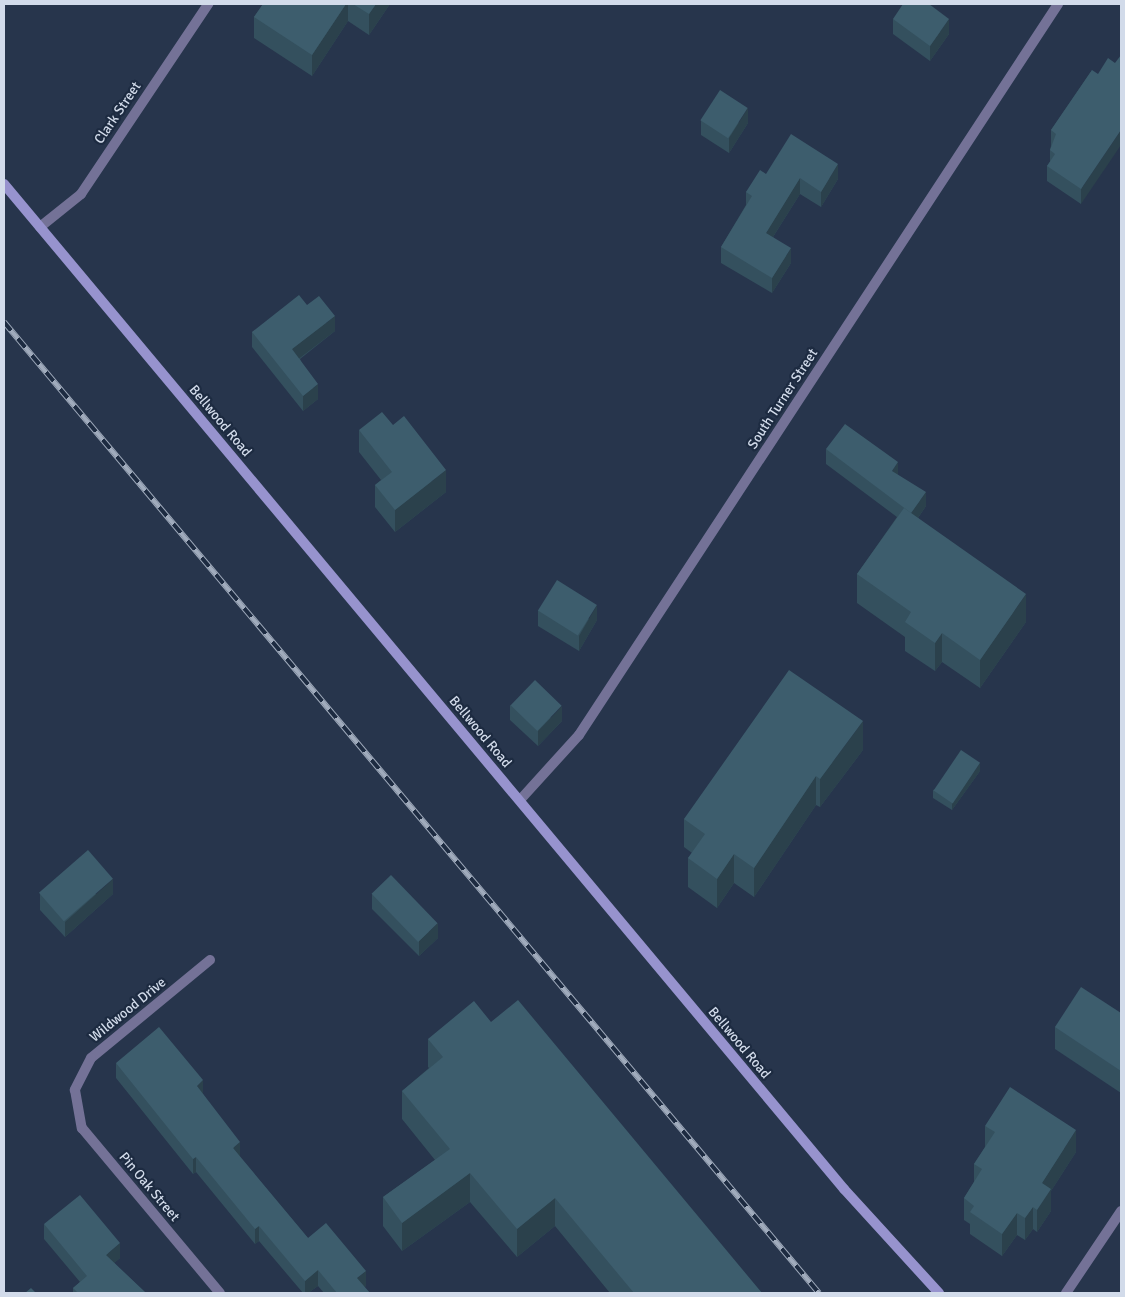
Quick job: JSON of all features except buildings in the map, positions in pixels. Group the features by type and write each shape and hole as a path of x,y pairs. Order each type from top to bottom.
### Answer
{"street":[{"name":"Clark Street","path":"40,227 81,194 208,4"},
{"name":"South Turner Street","path":"520,800 579,735 1058,4"},
{"name":"Bellwood Road","path":"4,184 844,1189 939,1293"},
{"name":"Wildwood Drive","path":"75,1090 91,1058 210,960"},
{"name":"Pin Oak Street","path":"75,1090 82,1128 220,1293"},
{"path":"1066,1293 1121,1212"}],"railway":[{"path":"4,322 819,1293"}]}
